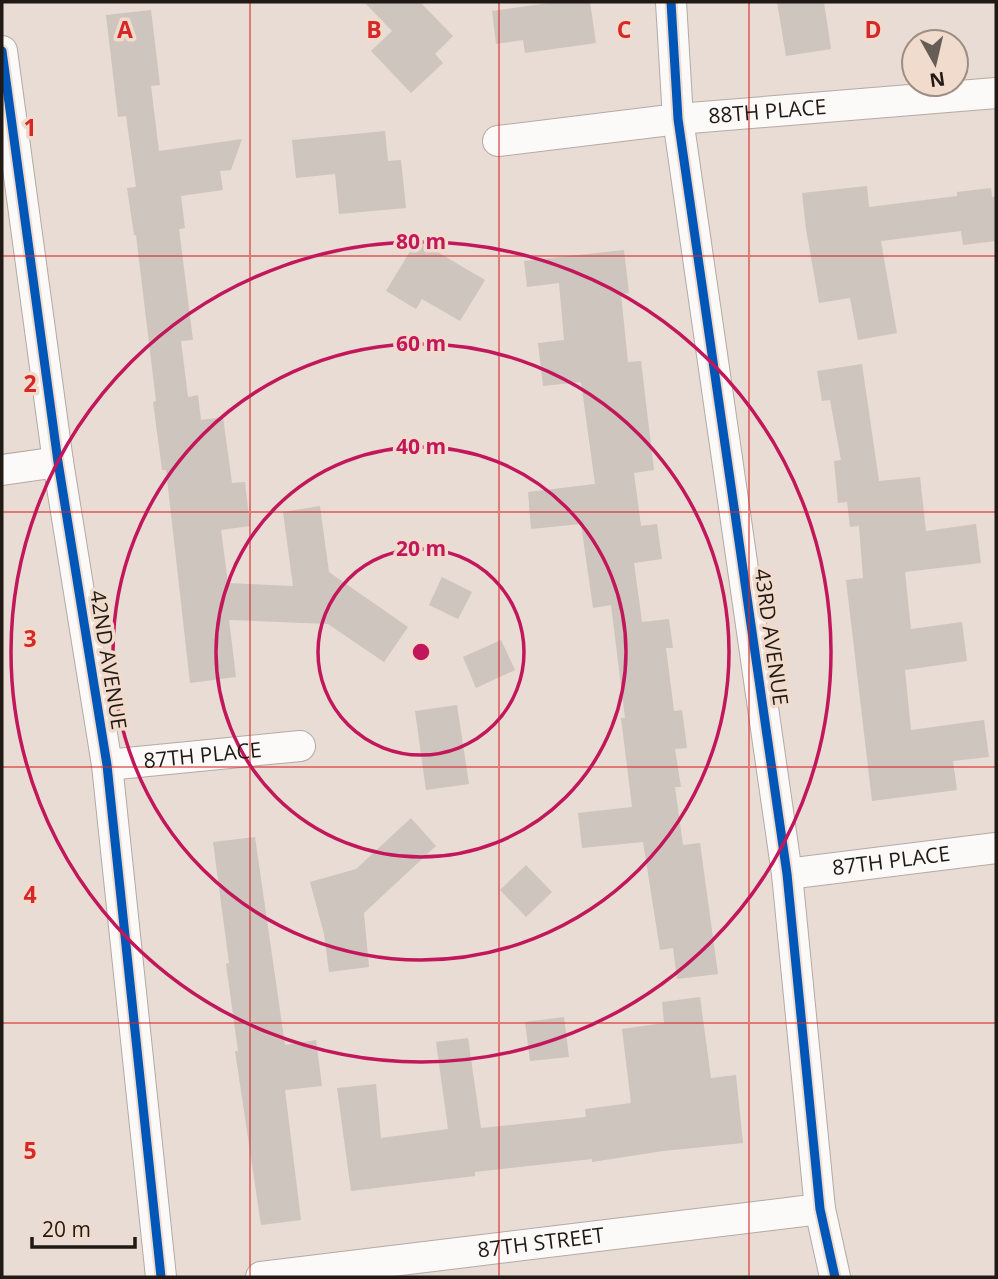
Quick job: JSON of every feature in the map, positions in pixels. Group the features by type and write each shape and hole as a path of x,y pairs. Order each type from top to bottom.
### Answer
{"street":[{"name":"43RD AVENUE","path":"671,2 678,119 787,874 820,1209 835,1277"},
{"name":"42ND AVENUE","path":"2,51 58,462 107,765 161,1277"},
{"name":"88TH PLACE","path":"498,141 678,119 996,93"},
{"path":"2,470 58,462"},
{"name":"87TH PLACE","path":"107,765 300,746"},
{"name":"87TH PLACE","path":"787,874 996,848"},
{"name":"87TH STREET","path":"261,1277 820,1209"}],"building":[{"path":"364,2 420,2 453,36 435,54 443,63 411,93 371,51 392,31"},
{"path":"557,2 590,2 596,43 525,53 523,40 496,44 492,11"},
{"path":"777,2 824,2 831,49 786,56"},
{"path":"151,10 160,85 151,86 159,151 242,139 231,170 220,171 223,190 181,196 185,228 179,229 193,340 181,341 188,397 198,395 201,420 223,417 232,483 245,482 250,526 221,530 228,583 293,586 283,512 320,506 329,572 408,627 384,662 328,624 229,620 236,677 190,683 166,470 162,470 136,235 127,188 136,187 126,116 118,117 106,15"},
{"path":"385,131 388,161 401,160 406,208 339,214 335,174 296,178 292,140"},
{"path":"867,186 869,207 957,196 957,192 991,188 992,197 996,196 996,241 963,245 961,231 881,241 897,333 858,340 850,298 819,303 802,193"},
{"path":"417,240 485,280 460,321 422,299 416,309 386,291"},
{"path":"624,250 629,293 621,294 628,362 641,361 654,470 634,473 641,526 657,524 662,559 634,563 642,622 669,619 673,648 666,648 674,711 682,710 687,748 675,749 681,787 675,787 683,845 700,843 718,974 677,979 673,948 660,950 643,842 582,848 578,813 632,807 621,718 625,718 611,605 593,608 581,524 531,529 528,492 595,484 581,382 543,386 538,343 564,340 559,283 527,287 524,261"},
{"path":"862,364 879,481 920,477 926,531 976,524 981,563 905,572 911,629 962,622 967,661 905,670 911,730 984,720 989,757 953,761 957,790 872,801 846,580 863,578 859,526 850,527 847,502 838,503 834,461 841,460 830,400 822,401 817,371"},
{"path":"442,577 472,592 458,619 429,605"},
{"path":"501,640 515,670 476,688 463,657"},
{"path":"457,705 469,784 426,790 415,711"},
{"path":"411,818 436,846 364,913 369,967 329,972 324,934 310,882 356,869"},
{"path":"255,837 285,1045 316,1040 322,1086 285,1090 301,1220 261,1225 235,1051 238,1051 226,964 229,963 213,842"},
{"path":"526,865 552,892 526,917 500,890"},
{"path":"700,997 711,1078 736,1075 743,1143 592,1162 592,1159 475,1172 475,1176 351,1191 337,1088 376,1084 381,1138 448,1129 436,1042 468,1038 481,1128 586,1117 585,1109 631,1103 622,1029 664,1023 662,1002"},
{"path":"564,1017 569,1057 530,1061 525,1022"}],"cycle path":[{"path":"671,2 678,119 787,874 820,1209 835,1277"},
{"path":"2,51 58,462 107,765 161,1277"}]}
